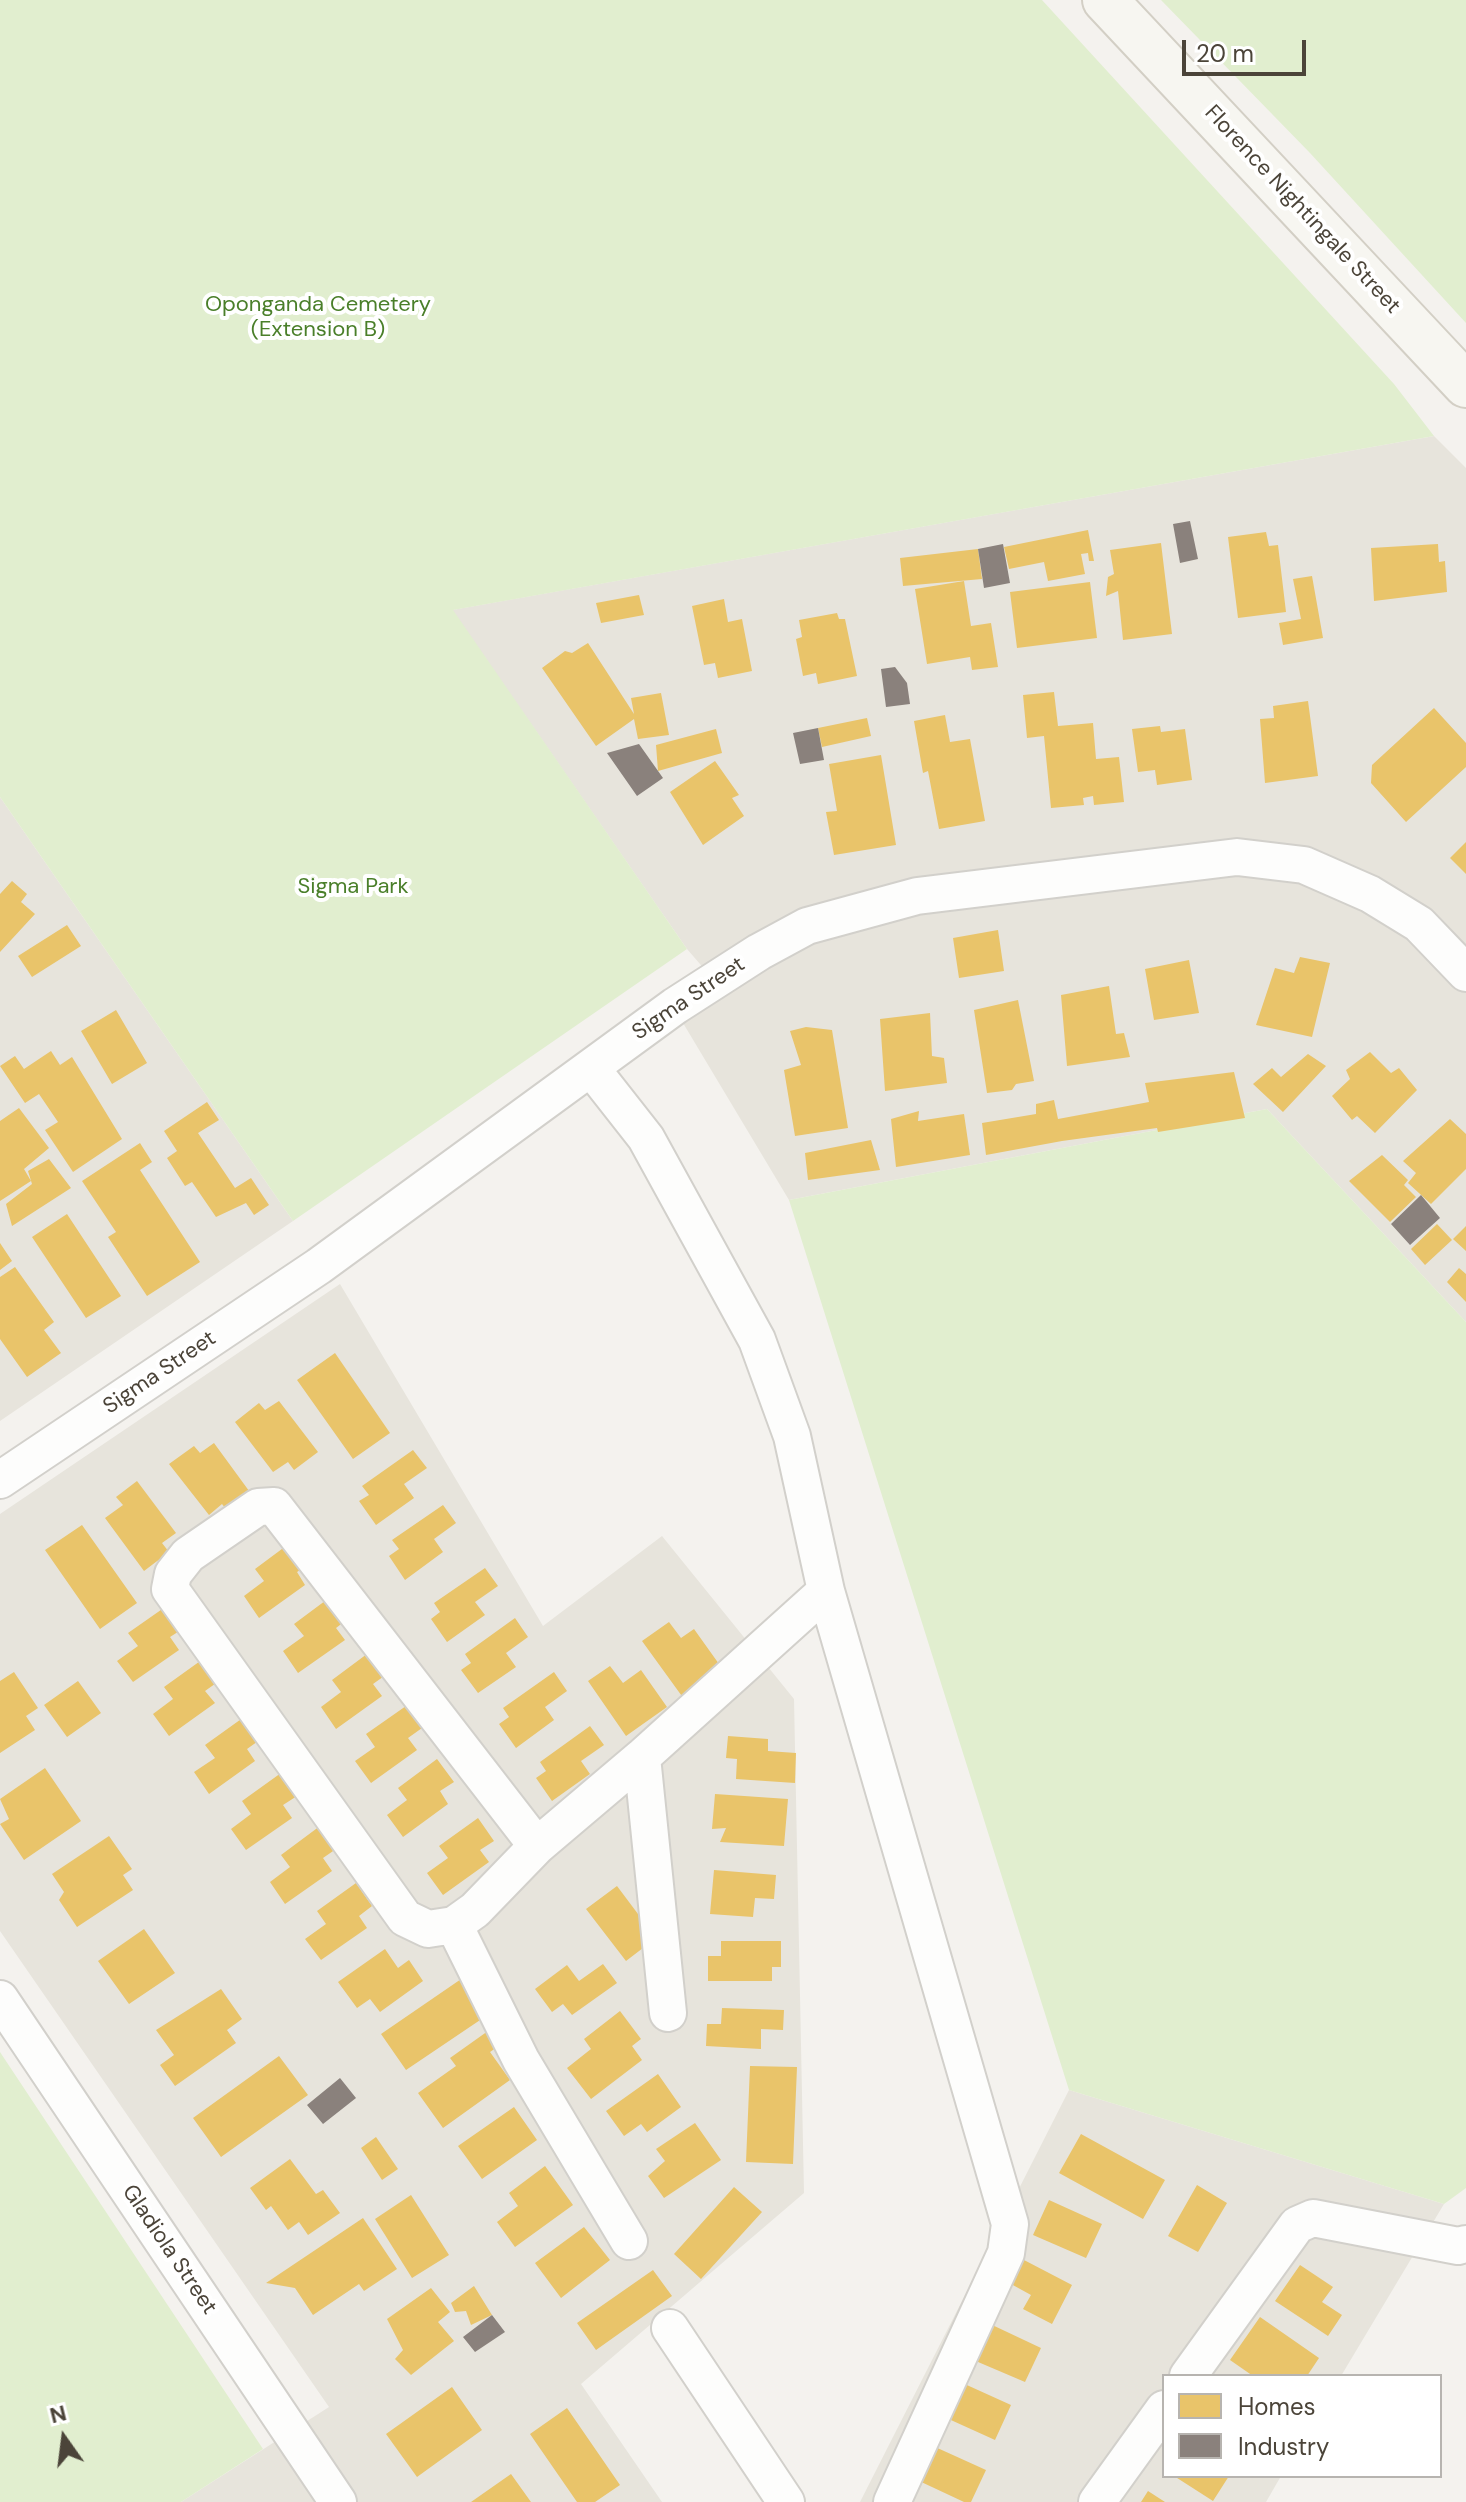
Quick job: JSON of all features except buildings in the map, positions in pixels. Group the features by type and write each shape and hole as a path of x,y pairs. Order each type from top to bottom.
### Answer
{"main road":[{"name":"Florence Nightingale Street","path":"1105,0 1466,385"}],"street":[{"name":"Sigma Street","path":"0,1480 319,1266 675,1006 759,952 807,926 917,896 1237,857 1304,865 1370,894 1419,924 1466,973"},
{"path":"591,1068 646,1138 757,1340 792,1436 826,1591 1010,2224 1006,2253 892,2502"},
{"path":"537,1846 274,1506 258,1507 188,1555 173,1574 170,1589 405,1918 428,1929 454,1925 475,1910 537,1846 642,1757 826,1591"},
{"path":"642,1757 668,2013"},
{"path":"454,1925 521,2060 629,2241"},
{"name":"Gladiola Street","path":"0,1999 338,2502"},
{"path":"1189,2374 1297,2225 1313,2218 1443,2243 1466,2244"},
{"path":"670,2328 786,2502"},
{"path":"1097,2502 1162,2412"}],"shaded area":[{"path":"1434,436 1466,468 1466,1322 1267,1109 789,1200 683,1023 726,994 687,949 452,610"},
{"path":"0,797 293,1221 0,1421"},
{"path":"340,1284 543,1626 662,1536 794,1699 804,2193 581,2384 662,2502 181,2502 329,2407 0,1931 0,1514"},
{"path":"1069,2090 1444,2204 1342,2374 1162,2374 1162,2478 1280,2478 1266,2502 860,2502"}],"green space":[{"name":"Oponganda Cemetery (Extension B)","path":"0,0 1042,0 1394,384 1434,436 453,610 687,949 293,1221 0,797"},
{"path":"1161,0 1466,0 1466,323 1310,153"},
{"path":"1267,1109 1466,1322 1466,2188 1444,2204 1069,2090 789,1200"},
{"path":"0,2052 263,2449 181,2502 0,2502"}],"park label":[{"name":"Sigma Park","path":"353,887"}]}
